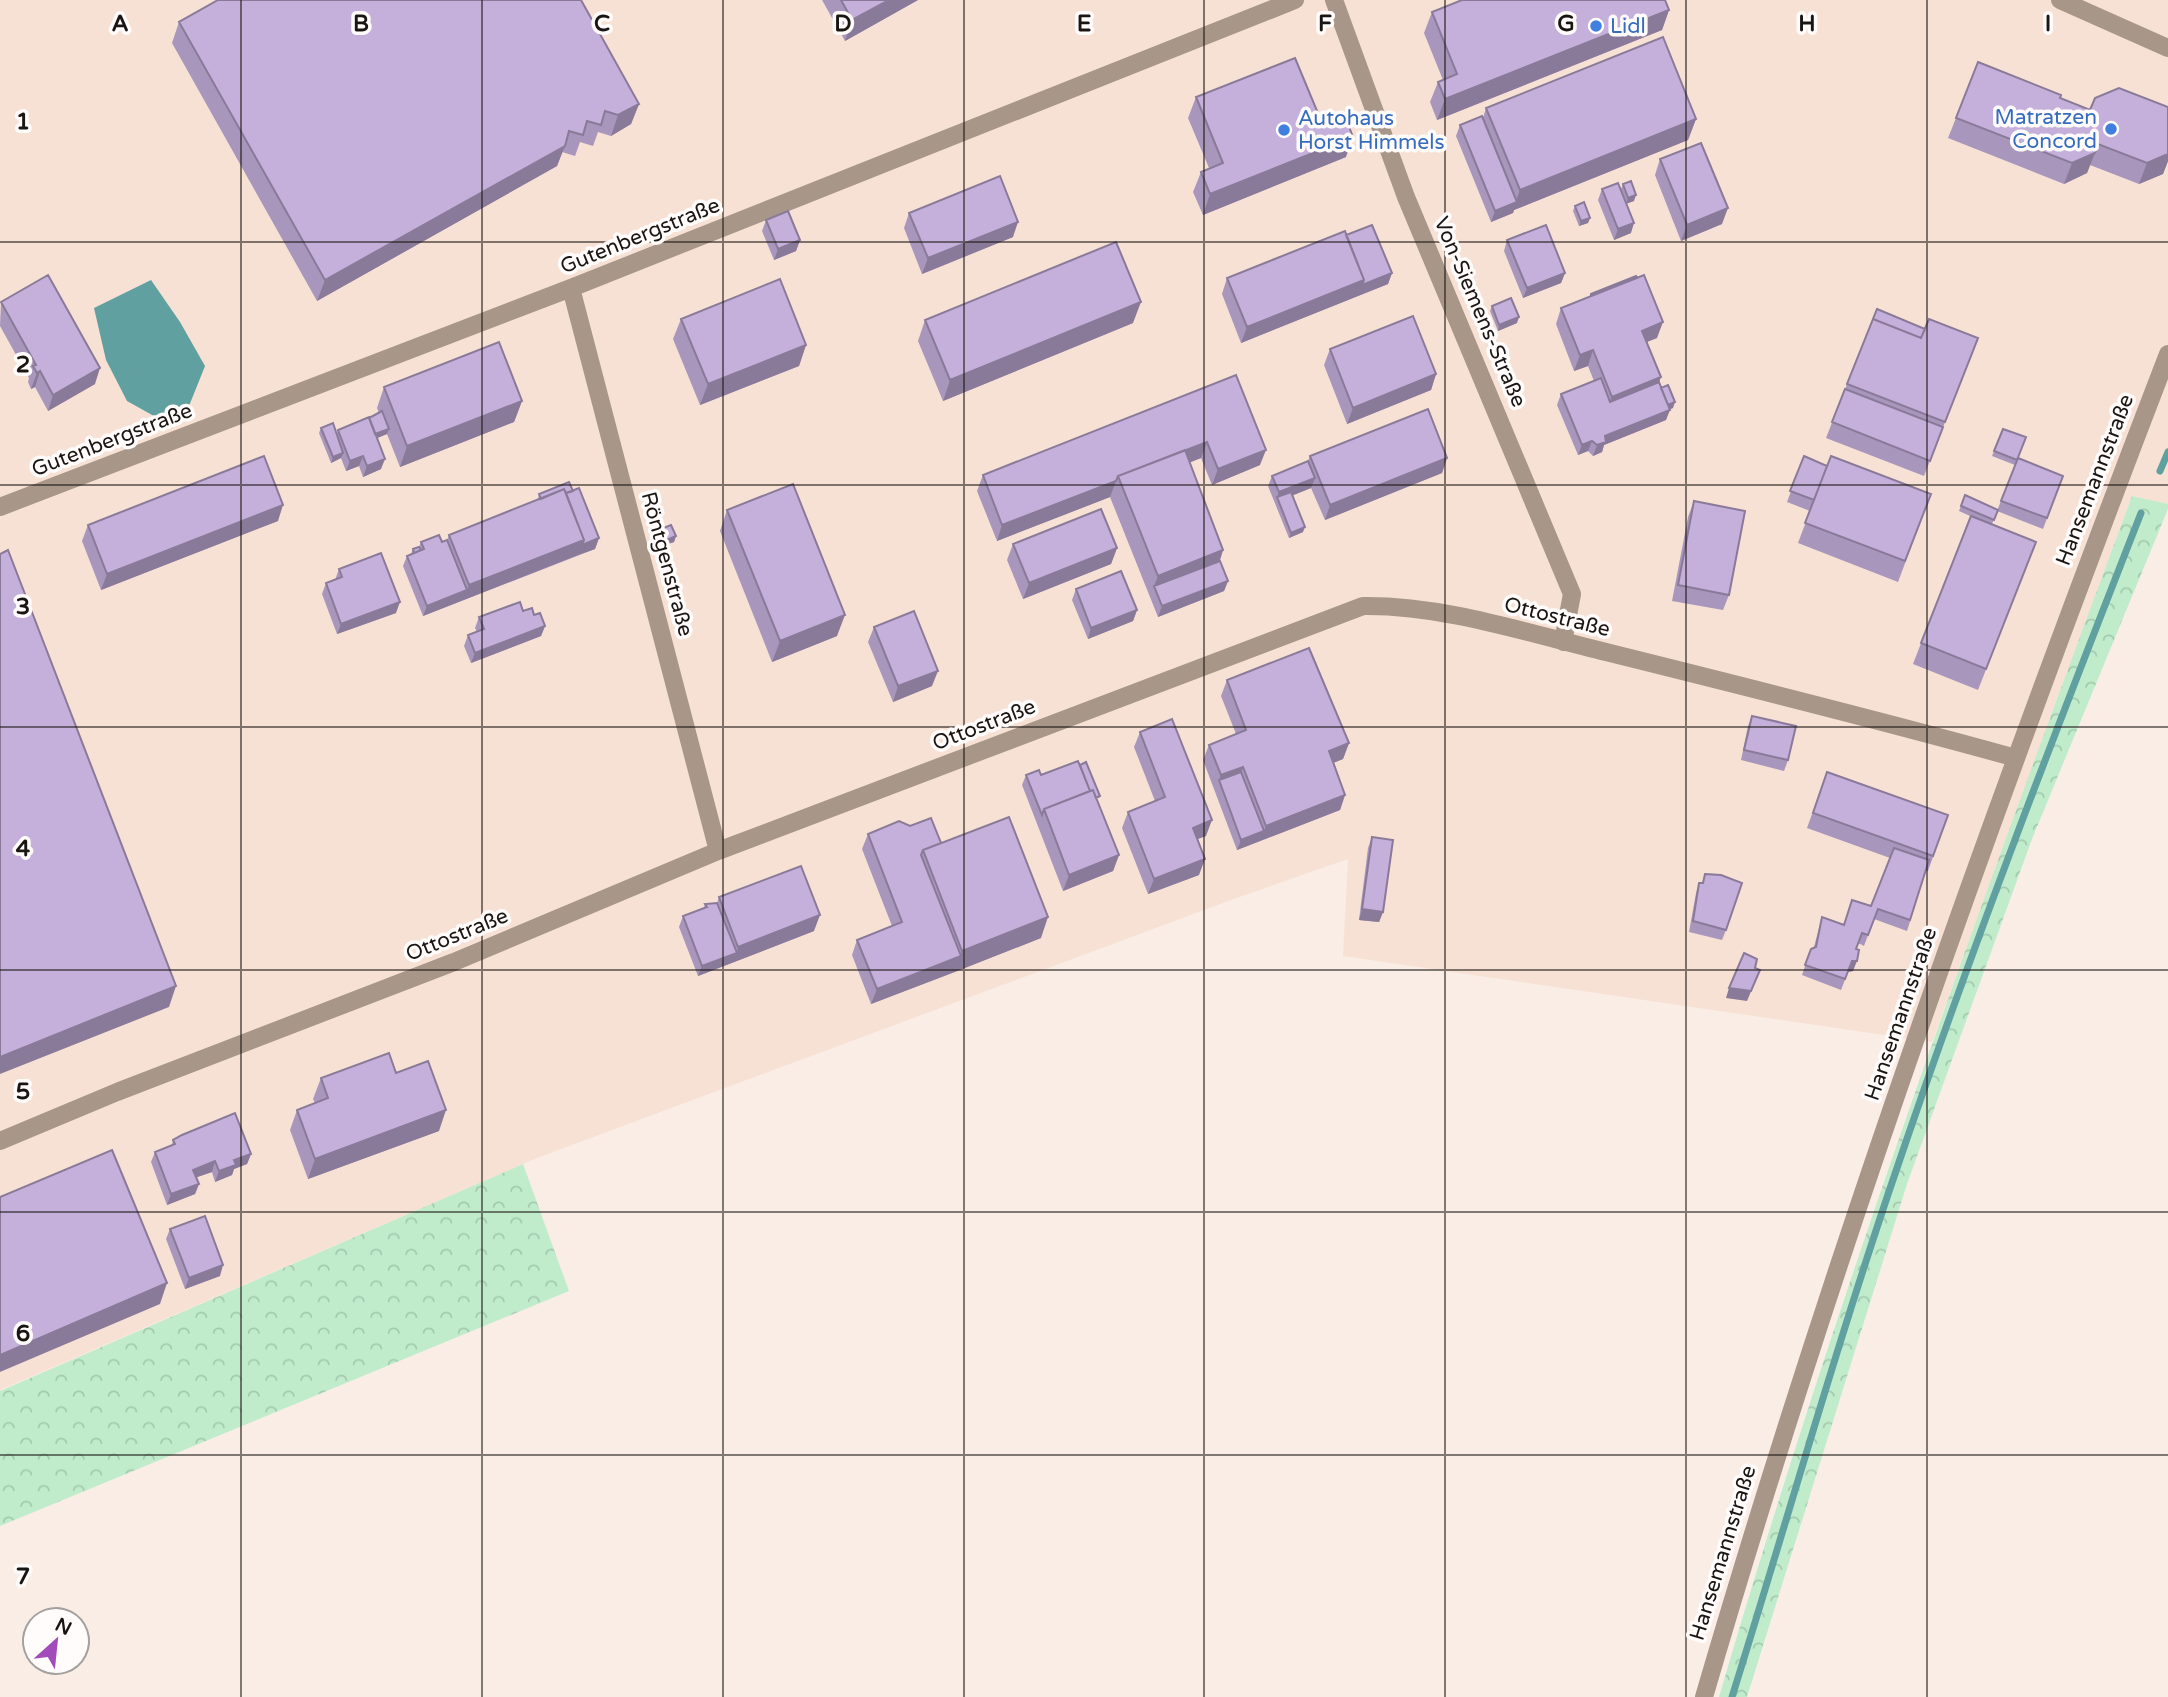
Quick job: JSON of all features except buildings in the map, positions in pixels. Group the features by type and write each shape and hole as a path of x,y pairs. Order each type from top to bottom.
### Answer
{"street":[{"name":"Gutenbergstraße","path":"0,508 571,288 1295,0"},
{"name":"Von-Siemens-Straße","path":"1334,0 1402,186 1572,594 1563,642"},
{"path":"2060,0 2168,48"},
{"name":"Röntgenstraße","path":"571,288 718,851"},
{"name":"Hansemannstraße","path":"1704,1697 1792,1404 1898,1090 2043,678 2168,354"},
{"name":"Ottostraße","path":"0,1141 117,1092 454,962 718,851 1363,606 1399,606 1563,642 1858,715 2016,758"}],"shaded area":[{"path":"0,0 2168,0 2168,504 2132,496 1932,1042 1343,956 1348,859 537,1158 0,1390"}],"green space":[{"path":"2132,496 2168,504 2168,509 2032,839 1907,1184 1747,1697 1719,1697 1813,1393 1863,1243 1968,943"},
{"path":"523,1164 569,1291 0,1526 0,1391"}],"water":[{"path":"151,280 180,322 205,366 189,406 170,425 127,401 106,360 94,308"}],"waterway":[{"path":"2160,471 2168,452"},
{"path":"1732,1697 1854,1300 1926,1085 2015,839 2141,513"}],"place":[{"name":"Lidl","path":"1596,26"},
{"name":"Matratzen Concord","path":"2111,129"},
{"name":"Autohaus Horst Himmels","path":"1284,130"}]}
